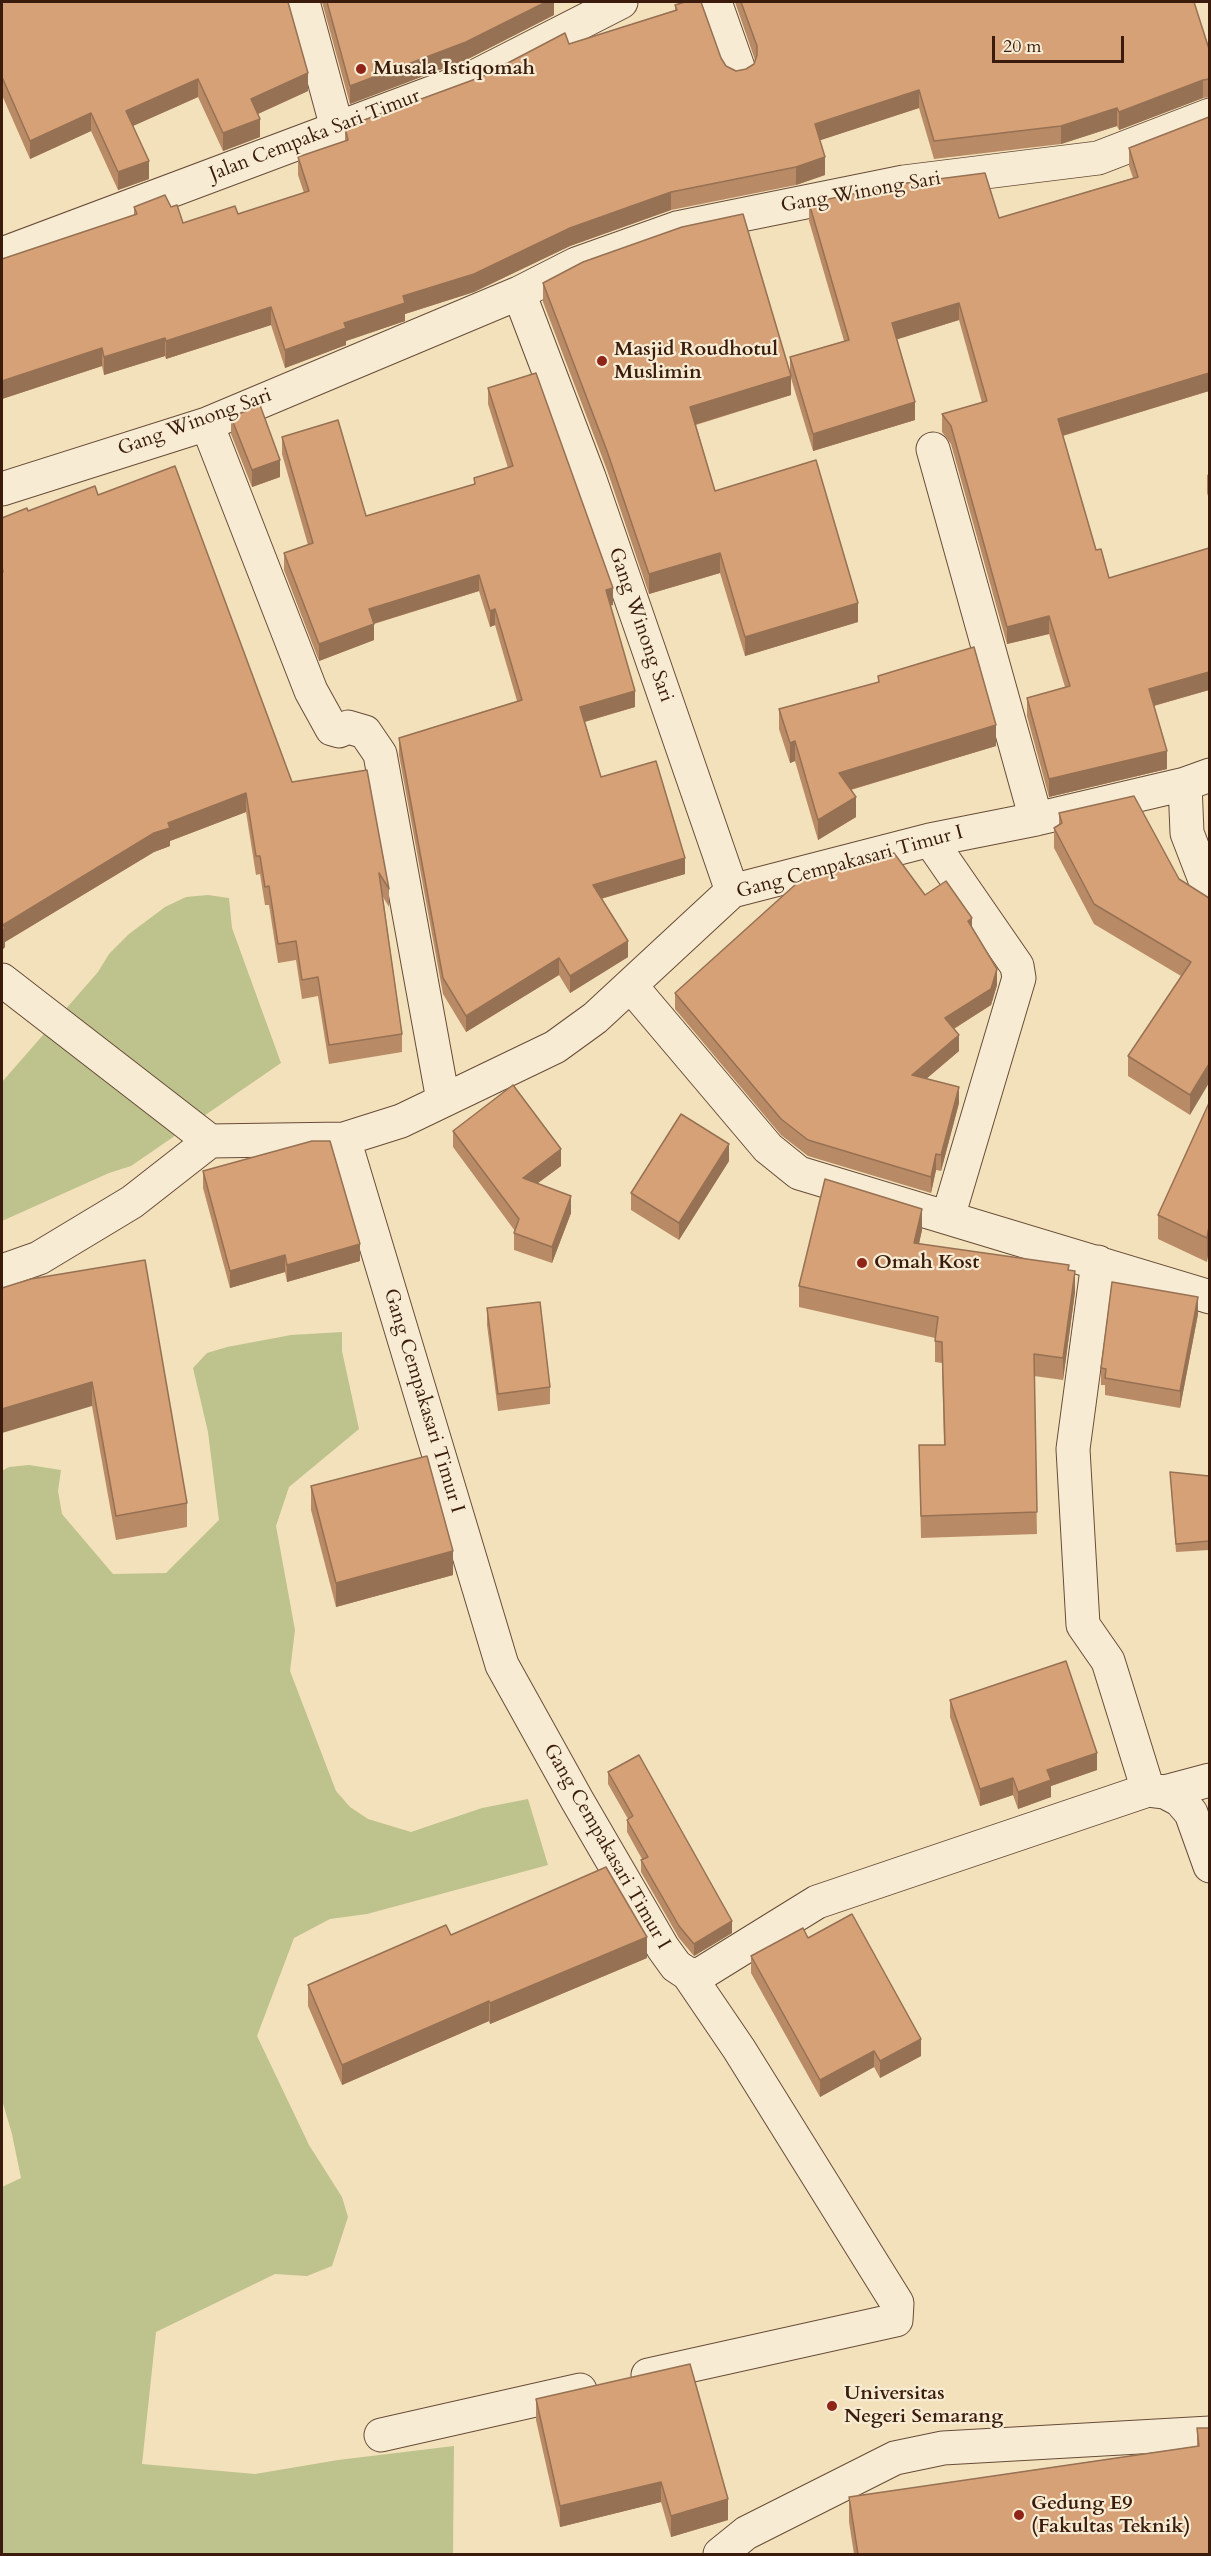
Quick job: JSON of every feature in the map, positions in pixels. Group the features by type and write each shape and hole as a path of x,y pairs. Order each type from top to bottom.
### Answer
{"street":[{"path":"303,2 338,128"},
{"name":"Jalan Cempaka Sari Timur","path":"2,254 474,77 621,2"},
{"path":"715,2 739,70"},
{"name":"Gang Winong Sari","path":"2,489 207,424 519,293 576,264 677,228 904,182 1098,158 1209,115"},
{"name":"Gang Winong Sari","path":"519,293 589,477 732,891"},
{"path":"207,424 311,691 332,729 339,731 348,727 364,732 380,754 443,1100"},
{"path":"933,449 1036,819"},
{"path":"1197,780 1187,833 1209,892"},
{"name":"Gang Cempakasari Timur I","path":"210,1141 344,1139 401,1121 555,1047 595,1018 732,891 930,840 1036,819 1197,780"},
{"path":"930,840 1017,966 1019,978 948,1218"},
{"path":"2,980 210,1141 132,1202 39,1258 2,1271"},
{"path":"631,986 768,1148 799,1173 1209,1297"},
{"name":"Gang Cempakasari Timur I","path":"344,1139 502,1665 663,1948 676,1966 688,1974 739,2049 897,2303 896,2320 381,2434"},
{"path":"1098,1262 1073,1449 1083,1624 1108,1661 1156,1791 1180,1800 1191,1813 1209,1866"},
{"path":"688,1974 699,1975 818,1902 1156,1791 1209,1780"},
{"path":"720,2554 746,2533 895,2458 943,2448 1209,2433"}],"green space":[{"path":"208,895 229,898 232,928 281,1063 131,1166 109,1173 2,1221 2,1082 98,972 109,954 129,934 165,907 186,897"},
{"path":"342,1332 342,1351 359,1429 289,1487 276,1526 295,1630 290,1671 336,1791 350,1807 368,1819 411,1832 482,1808 528,1799 548,1865 367,1914 330,1919 294,1938 257,2036 309,2145 342,2197 348,2217 332,2266 307,2276 275,2274 156,2332 142,2464 255,2474 338,2460 454,2446 453,2554 2,2554 2,2187 21,2178 2,2100 2,1471 9,1467 29,1465 61,1470 58,1491 62,1514 113,1574 166,1573 219,1520 208,1432 193,1368 207,1353 227,1347 291,1335"}],"building":[{"path":"2,2 288,2 308,73 251,99 260,119 223,133 198,79 126,111 149,161 118,172 91,113 30,141 2,77"},
{"path":"327,2 546,2 466,42 350,86"},
{"path":"685,2 701,2 721,58 726,66 736,71 754,64 757,55 757,46 741,2 1194,2 1209,49 1209,79 1119,112 1117,108 1061,126 934,141 919,90 815,124 825,157 796,167 671,192 570,228 474,274 403,296 405,303 344,323 346,328 285,350 271,307 166,341 165,338 104,357 102,348 2,381 2,259 137,214 134,207 165,195 171,207 177,205 183,223 235,206 238,214 309,191 298,157 348,140 345,127 481,77 565,33 569,44 677,10 675,5"},
{"path":"1209,117 1209,373 1058,419 1096,550 1101,549 1109,578 1209,548 1209,672 1149,689 1167,751 1049,779 1027,698 1070,686 1049,616 1007,627 951,426 942,414 987,401 959,303 892,323 915,402 813,434 790,357 849,340 809,203 907,183 985,173 999,218 1138,177 1129,148"},
{"path":"743,214 791,376 690,407 715,491 816,460 858,603 745,637 720,553 649,574 607,451 543,283 583,262 682,227"},
{"path":"536,373 613,588 606,590 635,691 580,707 601,777 656,761 685,858 593,885 628,941 570,976 559,958 466,1016 443,978 399,738 522,700 495,609 490,611 479,575 369,609 374,624 319,644 284,553 313,543 282,437 338,420 366,516 475,484 474,478 513,466 488,388"},
{"path":"260,405 280,460 252,470 231,417"},
{"path":"175,466 292,782 367,770 389,889 379,873 402,1034 329,1045 318,977 302,980 296,941 278,944 269,886 265,887 260,856 256,856 246,793 168,823 170,828 154,833 3,925 5,928 2,931 2,518 27,508 28,511 95,486 98,495"},
{"path":"974,647 996,725 839,773 856,797 818,820 795,741 790,743 779,709 879,682 878,676"},
{"path":"1134,796 1179,879 1209,898 1209,1064 1190,1095 1128,1056 1191,962 1094,904 1054,828 1062,823 1059,813"},
{"path":"894,853 925,895 946,881 972,918 968,921 997,969 991,989 945,1018 959,1035 912,1075 959,1087 941,1155 936,1154 931,1177 808,1140 781,1119 675,993 806,875"},
{"path":"513,1085 561,1149 523,1178 571,1196 552,1247 514,1233 519,1219 453,1131"},
{"path":"1209,1103 1209,1226 1207,1238 1158,1215"},
{"path":"681,1114 729,1144 679,1223 631,1193"},
{"path":"312,1141 330,1141 360,1244 287,1265 285,1255 230,1271 203,1171"},
{"path":"825,1179 922,1209 914,1243 1069,1265 1068,1270 1075,1271 1063,1358 1034,1354 1037,1512 921,1516 919,1445 945,1445 942,1342 935,1341 938,1317 799,1286"},
{"path":"145,1260 187,1503 116,1516 92,1382 2,1409 2,1288 31,1279"},
{"path":"1112,1282 1198,1297 1180,1391 1105,1378 1106,1369 1101,1368"},
{"path":"540,1302 550,1387 498,1394 487,1308"},
{"path":"427,1456 453,1551 336,1583 311,1486"},
{"path":"1170,1472 1209,1476 1209,1541 1176,1544"},
{"path":"1066,1661 1097,1753 1047,1770 1051,1780 1018,1792 1013,1778 980,1789 950,1700"},
{"path":"639,1755 732,1921 694,1944 679,1926 641,1860 648,1857 627,1820 633,1816 608,1772"},
{"path":"606,1867 647,1937 490,2003 489,2001 342,2065 308,1985 446,1925 451,1935"},
{"path":"852,1914 921,2039 880,2061 874,2051 820,2080 751,1956 803,1928 808,1938"},
{"path":"690,2364 728,2499 671,2516 661,2482 560,2506 536,2399"},
{"path":"1197,2428 1209,2428 1209,2554 858,2554 849,2497 1199,2446"}],"place":[{"name":"Musala Istiqomah","path":"361,69"},
{"name":"Masjid Roudhotul Muslimin","path":"602,361"},
{"name":"Omah Kost","path":"862,1263"},
{"name":"Universitas Negeri Semarang","path":"832,2406"},
{"name":"Gedung E9 (Fakultas Teknik)","path":"1019,2515"}]}
